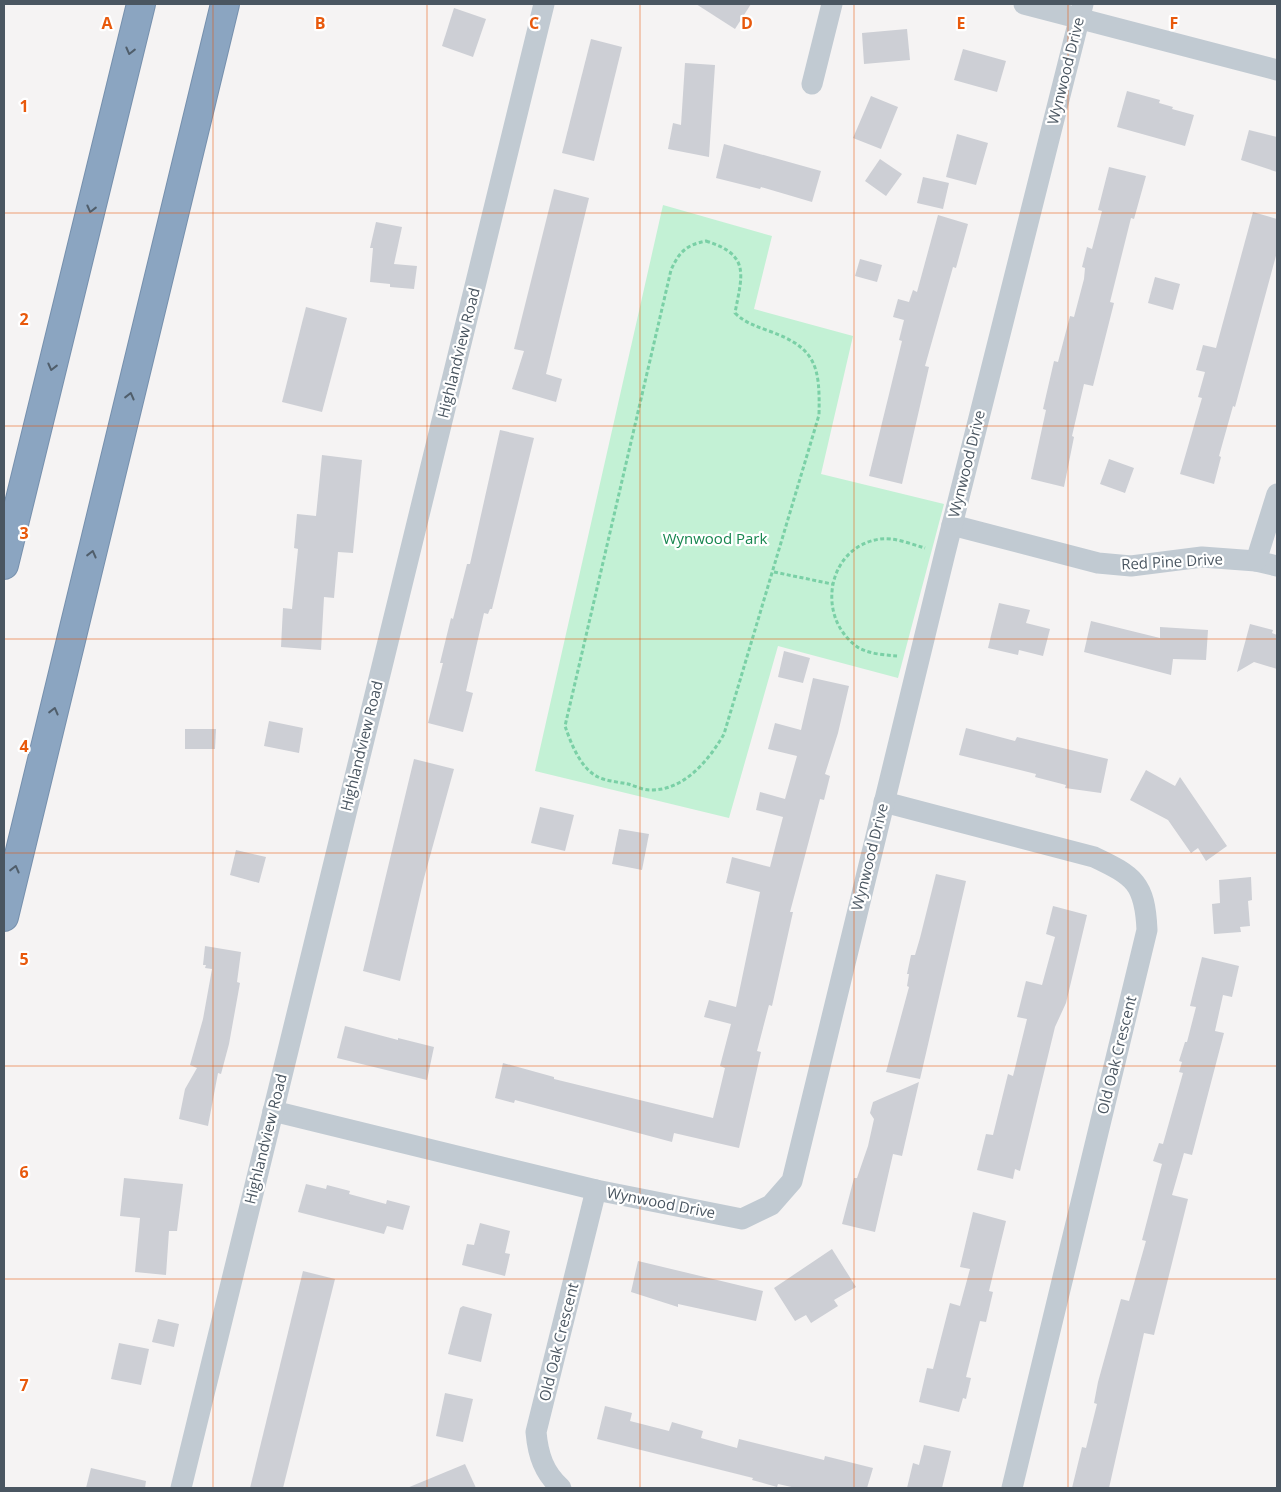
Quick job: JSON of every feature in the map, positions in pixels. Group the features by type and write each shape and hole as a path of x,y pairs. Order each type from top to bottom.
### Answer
{"highway":[{"path":"4,565 141,4"},
{"path":"4,917 225,4"}],"street":[{"name":"Highlandview Road","path":"181,1488 544,4"},
{"path":"812,84 832,4"},
{"path":"1024,4 1081,11 1154,36 1277,70"},
{"name":"Wynwood Drive","path":"273,1111 596,1190 742,1219 772,1206 792,1181 919,658 1081,11"},
{"path":"1256,561 1277,494"},
{"name":"Red Pine Drive","path":"952,526 1098,563 1132,566 1202,557 1256,561 1277,566"},
{"name":"Old Oak Crescent","path":"884,802 1094,857 1119,869 1136,884 1146,903 1147,930 1012,1488"},
{"name":"Old Oak Crescent","path":"561,1488 548,1474 538,1456 536,1432 596,1190"}],"path":[{"path":"706,241 724,246 736,258 742,273 735,314 742,321 788,337 808,353 815,364 819,415 774,572 724,734 702,766 686,778 670,786 650,790 597,777 583,764 573,747 565,726 671,270 678,254 691,244 706,241"},
{"path":"919,658 880,655 860,648 846,636 837,622 832,610 832,584 847,555 866,542 882,538 945,553"},
{"path":"774,572 832,584"}],"green space":[{"name":"Wynwood Park","path":"663,205 772,236 754,309 853,336 821,474 944,504 898,678 778,646 729,818 535,771"}],"building":[{"path":"696,4 751,4 735,29"},
{"path":"454,8 486,19 473,57 442,46"},
{"path":"907,29 910,60 864,64 862,33"},
{"path":"591,39 622,47 594,161 562,153"},
{"path":"963,49 1006,61 997,92 954,80"},
{"path":"685,63 715,65 709,157 668,149 673,123 681,125"},
{"path":"1127,91 1160,100 1159,103 1173,107 1172,109 1194,115 1185,146 1117,127"},
{"path":"871,96 898,107 881,149 853,138"},
{"path":"1249,130 1277,137 1277,172 1241,160"},
{"path":"957,134 988,143 976,185 946,177"},
{"path":"724,144 821,171 812,202 761,187 760,189 716,178"},
{"path":"880,159 902,174 886,196 865,181"},
{"path":"1109,167 1146,176 1134,219 1131,218 1110,302 1114,303 1093,386 1084,384 1072,436 1074,437 1064,487 1031,479 1046,410 1043,409 1054,361 1058,362 1070,316 1074,317 1084,279 1085,268 1082,267 1087,247 1092,249 1102,211 1098,210"},
{"path":"923,177 949,183 943,209 917,203"},
{"path":"554,189 589,198 546,374 562,379 556,402 512,389 524,351 514,349"},
{"path":"1253,212 1277,219 1277,252 1235,407 1233,406 1219,456 1221,457 1214,484 1180,474 1202,398 1198,397 1205,372 1196,370 1203,345 1216,348"},
{"path":"938,215 968,224 956,268 953,267 925,366 929,367 902,484 869,476 902,341 899,340 904,320 893,317 898,299 909,302 913,290 917,292"},
{"path":"376,222 402,227 394,264 417,266 414,289 390,287 390,284 370,282 373,248 370,248"},
{"path":"860,259 882,265 877,282 855,276"},
{"path":"1155,277 1180,284 1173,310 1148,303"},
{"path":"306,307 347,318 322,412 282,402"},
{"path":"500,430 534,438 492,609 490,609 488,614 484,613 466,691 473,693 463,732 428,723 443,663 440,663 451,618 453,619 467,564 470,564"},
{"path":"322,455 362,460 353,553 338,552 334,598 324,597 321,650 281,647 283,608 292,609 298,549 294,548 297,514 316,516"},
{"path":"1109,459 1134,468 1125,493 1100,484"},
{"path":"999,603 1030,610 1026,623 1050,629 1043,656 1019,650 1018,655 988,648"},
{"path":"1091,621 1160,638 1160,627 1208,630 1206,660 1173,659 1171,675 1084,652"},
{"path":"1250,624 1273,630 1272,633 1277,635 1277,669 1254,662 1237,672"},
{"path":"784,651 810,658 803,683 778,677"},
{"path":"813,678 849,686 838,733 825,774 830,776 824,800 820,799 790,912 793,912 772,1006 769,1005 757,1051 761,1052 739,1148 674,1133 672,1142 515,1100 514,1103 495,1098 503,1063 554,1077 554,1079 713,1118 725,1068 720,1066 731,1024 704,1017 709,1000 736,1007 760,892 726,883 732,857 770,867 783,817 756,810 760,792 785,799 797,756 768,749 775,723 801,730"},
{"path":"269,721 303,728 299,753 264,746"},
{"path":"966,728 1015,741 1017,737 1108,759 1101,793 1065,788 1066,785 1035,777 1036,774 959,755"},
{"path":"185,729 216,729 215,749 185,749"},
{"path":"414,759 454,769 424,878 400,981 363,971"},
{"path":"1146,770 1175,786 1180,777 1227,846 1206,861 1198,848 1191,853 1168,820 1130,800"},
{"path":"540,807 574,815 565,851 531,843"},
{"path":"619,829 649,834 642,870 612,864"},
{"path":"236,850 266,857 259,883 230,875"},
{"path":"936,874 966,881 920,1079 886,1072 909,987 907,986 909,974 907,974 911,955 915,955"},
{"path":"1251,877 1252,900 1248,901 1250,926 1240,927 1241,932 1214,934 1212,904 1220,903 1219,880"},
{"path":"1053,906 1087,915 1066,1003 1055,1027 1020,1171 1015,1169 1013,1179 977,1170 986,1134 993,1135 1008,1074 1013,1076 1027,1019 1017,1017 1026,981 1042,985 1055,937 1046,934"},
{"path":"205,946 241,952 237,982 240,983 229,1044 221,1074 218,1073 208,1126 179,1119 185,1089 197,1068 190,1065 203,1019 212,969 205,968 206,965 203,965"},
{"path":"1202,957 1239,966 1232,997 1223,995 1215,1031 1224,1033 1192,1155 1184,1153 1172,1195 1188,1199 1154,1335 1144,1333 1109,1488 1072,1488 1082,1447 1086,1448 1097,1404 1094,1403 1098,1382 1121,1299 1129,1301 1146,1241 1142,1240 1162,1164 1153,1161 1159,1143 1163,1144 1183,1073 1179,1072 1182,1062 1179,1061 1185,1042 1187,1042 1196,1007 1190,1006"},
{"path":"345,1026 434,1047 427,1080 337,1058"},
{"path":"919,1082 902,1156 893,1154 875,1232 842,1224 854,1178 857,1178 868,1146 874,1119 870,1113 873,1102"},
{"path":"124,1178 183,1184 177,1231 169,1231 166,1275 135,1272 140,1218 120,1216"},
{"path":"306,1184 326,1189 327,1185 350,1191 349,1194 386,1204 387,1200 410,1206 403,1230 387,1226 384,1234 298,1212"},
{"path":"973,1212 1006,1221 989,1291 993,1292 986,1322 980,1321 966,1377 971,1378 966,1399 963,1398 959,1412 919,1402 927,1368 933,1369 950,1303 960,1306 970,1269 960,1267"},
{"path":"480,1223 510,1231 505,1253 510,1254 505,1276 462,1265 467,1244 474,1245"},
{"path":"832,1249 856,1287 834,1300 838,1306 811,1323 806,1315 795,1321 774,1288"},
{"path":"638,1261 763,1291 756,1321 678,1304 678,1307 631,1292"},
{"path":"303,1271 335,1279 283,1488 250,1488"},
{"path":"463,1306 492,1314 481,1362 448,1354 460,1308"},
{"path":"158,1319 179,1324 174,1347 152,1342"},
{"path":"119,1343 149,1349 141,1385 111,1379"},
{"path":"445,1393 473,1399 463,1442 436,1436"},
{"path":"605,1406 632,1413 630,1421 669,1431 672,1422 703,1431 701,1438 737,1448 739,1439 824,1460 825,1456 873,1468 867,1488 796,1488 778,1484 777,1487 752,1480 753,1478 597,1439"},
{"path":"924,1445 951,1451 942,1488 907,1488 913,1463 919,1465"},
{"path":"465,1464 476,1488 407,1488"},
{"path":"91,1468 146,1481 145,1488 86,1488"}]}
